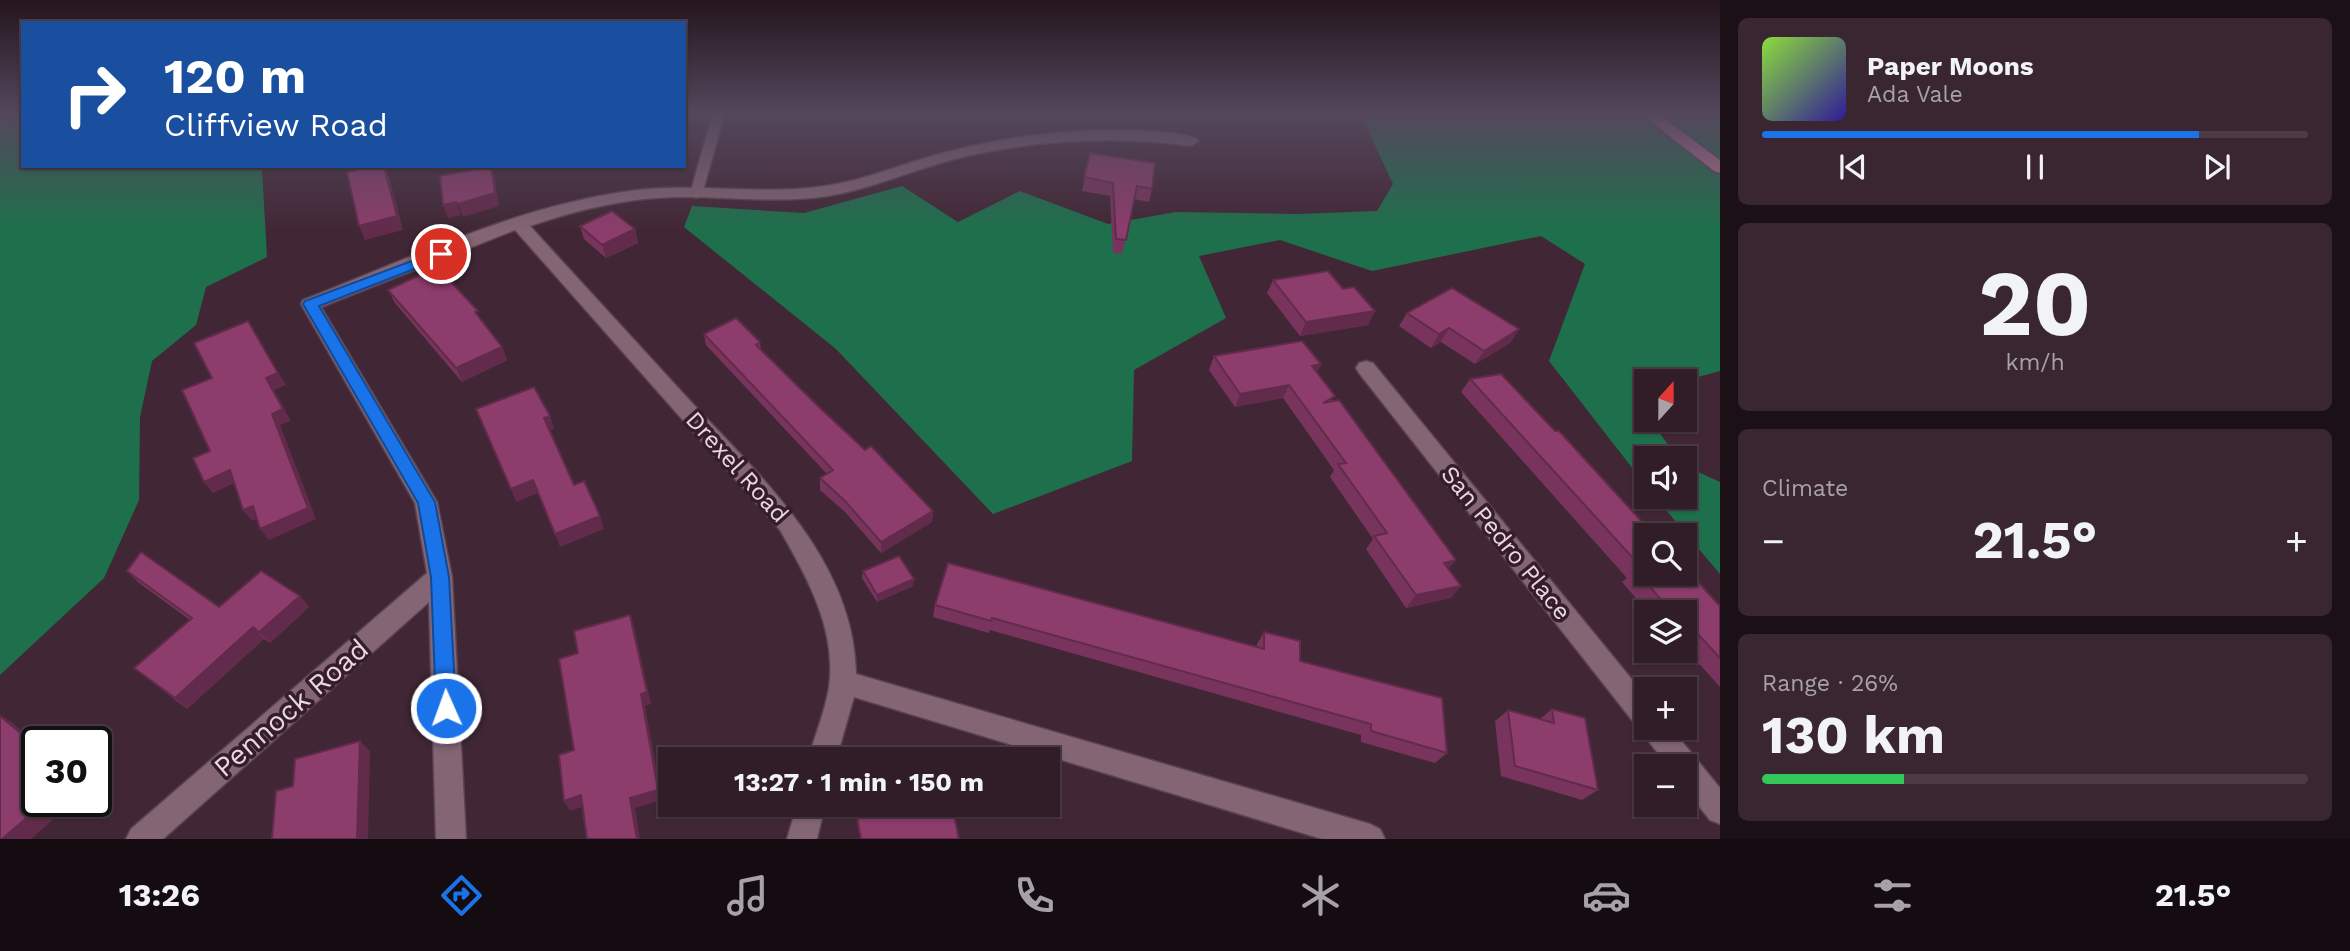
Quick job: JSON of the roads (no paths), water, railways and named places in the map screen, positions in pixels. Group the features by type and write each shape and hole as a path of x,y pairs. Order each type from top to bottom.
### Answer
{"main road":[{"path":"1699,152 1720,168"}],"street":[{"path":"451,839 440,577 426,502 310,304 519,224 575,206 629,195 788,195 829,191 965,152"},
{"name":"Drexel Road","path":"519,224 788,523 813,566 842,637 843,682 826,747"},
{"name":"San Pedro Place","path":"1366,368 1634,703"},
{"name":"Pennock Road","path":"141,839 440,577"},
{"path":"843,682 1370,839"},
{"path":"1664,740 1675,754"},
{"path":"1697,782 1720,810"},
{"path":"802,839 808,817"}],"lane":[{"path":"696,194 708,152"}]}
